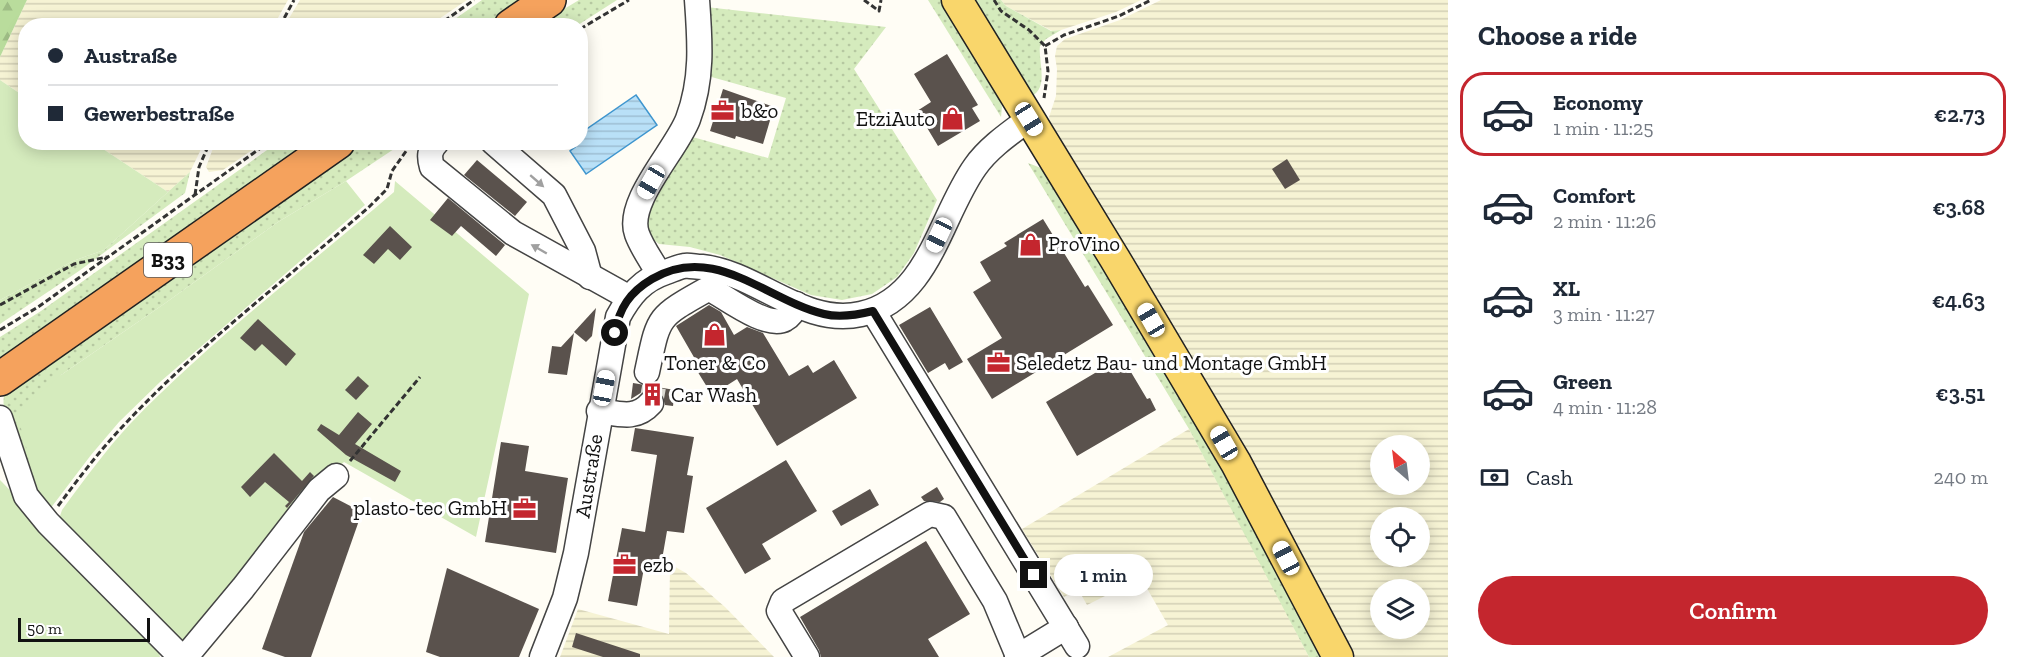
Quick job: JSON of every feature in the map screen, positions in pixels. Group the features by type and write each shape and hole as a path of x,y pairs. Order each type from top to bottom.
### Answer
{"highway":[{"path":"523,18 549,0"},
{"name":"B33","path":"0,379 326,150"}],"main road":[{"path":"957,0 1236,463 1338,657"}],"street":[{"path":"659,274 636,232 635,219 640,201 680,137 699,82 701,48 697,0"},
{"name":"Austraße","path":"542,657 565,598 618,317 628,297 642,284 659,274 684,266 713,268 740,277 796,304 826,315 842,316 873,311 906,290 932,250 952,206 975,166 997,144 1029,119"},
{"path":"431,150 429,158 432,167 513,233 628,297"},
{"path":"502,150 554,195 583,251 590,277"},
{"path":"599,411 630,415 644,411 650,387 656,331 661,319 672,309 706,290 712,290 762,318 774,322 785,320 792,314 796,304"},
{"path":"807,657 779,611 783,601 930,514 944,517 996,601 1017,657 1071,637 873,311"},
{"path":"608,365 650,387"},
{"path":"0,418 26,496 48,523 189,656 319,490 336,476"}],"path":[{"path":"284,18 294,0"},
{"path":"448,18 474,0"},
{"path":"588,24 629,0"},
{"path":"864,0 879,11 881,0"},
{"path":"994,0 1001,11 1029,30 1045,46 1048,71 1046,93 1041,107 1029,119"},
{"path":"1045,46 1064,35 1119,16 1151,0"},
{"path":"195,195 199,167 206,150"},
{"path":"0,330 38,307 258,150"},
{"path":"48,523 94,459 124,424 203,350 369,207 387,189 392,171 407,150"},
{"path":"0,305 74,264 110,256"},
{"path":"336,476 420,377"}],"shaded area":[{"path":"27,0 288,0 278,18 18,18"},
{"path":"300,0 467,0 440,18 289,18"},
{"path":"1001,0 1141,0 1116,12 1052,31 1006,6"},
{"path":"1161,0 1448,0 1448,657 1355,657 1249,455 1128,251 1052,129 1049,117 1056,96 1055,56 1057,46 1065,39 1120,20"},
{"path":"18,19 18,92 0,80 0,57"},
{"path":"105,150 201,150 190,172 168,192"},
{"path":"212,150 252,150 223,170 209,172 206,167"},
{"path":"1189,429 1309,657 1108,657 1168,625 1141,578 1087,605 1078,589 1064,597 1022,529"},
{"path":"670,564 686,573 725,607 774,657 560,657 578,609 669,634"}],"green space":[{"path":"0,0 27,0 18,18 0,57"},
{"path":"482,0 528,0 500,18 456,18"},
{"path":"579,0 617,0 588,19 549,18"},
{"path":"928,0 942,0 999,96 1002,107 1001,117"},
{"path":"972,0 1001,0 1006,6 1051,31 1061,30 1046,39 1040,46 1041,80 1037,92 1032,96"},
{"path":"706,7 886,27 854,69 937,200 914,253 897,277 872,294 842,300 811,295 720,255 690,247 659,244 649,236 645,219 655,192 689,136 768,158 786,98 708,76"},
{"path":"0,80 18,92 18,150 105,150 168,192 104,250 73,261 0,300"},
{"path":"267,150 307,150 2,359 0,358 0,337 41,311"},
{"path":"348,150 392,150 278,222 61,375 37,487 39,504 6,418 4,395 7,387"},
{"path":"1028,163 1041,168 1053,179 1222,470 1322,657 1309,657 1189,429"},
{"path":"190,172 185,193 79,271 0,324 0,300 73,261 104,250"},
{"path":"346,181 365,205 160,382 119,422 50,509 39,504 37,487 19,421 20,409 61,375 278,222"},
{"path":"395,181 529,294 476,537 344,462 322,482 192,641 171,638 59,519 62,510 112,445 161,393 226,334 394,192"},
{"path":"0,480 156,641 160,657 0,657"}],"water":[{"path":"636,95 657,125 586,174 570,151 588,150 588,128"}],"building":[{"path":"947,54 978,105 972,108 980,121 938,146 917,111 931,102 914,74"},
{"path":"723,89 774,107 763,144 736,136 735,139 710,131"},
{"path":"1287,159 1300,180 1285,189 1272,169"},
{"path":"477,160 527,202 515,216 464,175"},
{"path":"448,198 505,245 496,256 461,226 452,236 430,220"},
{"path":"1043,219 1085,287 1088,285 1113,325 992,399 967,359 1002,338 973,292 991,281 980,262 1007,246 1004,243"},
{"path":"390,226 412,247 400,260 388,249 374,264 363,255"},
{"path":"709,305 721,312 734,335 747,327 763,333 789,376 808,365 813,373 834,360 857,398 777,446 737,379 712,395 691,361 695,359 676,326"},
{"path":"930,307 963,362 949,370 945,363 928,373 899,325"},
{"path":"596,308 592,336 586,342 574,332"},
{"path":"258,319 296,354 286,366 262,344 255,351 240,338"},
{"path":"574,333 567,375 548,373 552,346 561,347"},
{"path":"1122,357 1156,410 1077,456 1046,402"},
{"path":"358,376 369,386 356,400 345,390"},
{"path":"633,383 675,390 673,406 665,405 662,394 655,389 647,389 631,399"},
{"path":"358,412 372,424 355,444 401,471 395,482 346,455 317,430 321,424 339,435"},
{"path":"635,428 694,437 687,475 693,476 684,533 667,531 660,571 644,568 637,606 608,601 622,528 645,532 648,513 657,455 631,451"},
{"path":"501,442 529,446 525,471 568,478 556,553 485,542"},
{"path":"274,453 302,481 310,472 314,476 287,508 285,506 289,502 265,482 250,497 241,487"},
{"path":"786,460 817,511 762,544 771,559 745,574 706,508"},
{"path":"937,487 944,499 940,502 924,501 921,497"},
{"path":"870,489 879,505 841,526 832,511"},
{"path":"333,497 362,512 311,657 285,657 262,649 304,532"},
{"path":"926,541 970,614 928,639 939,657 821,657 800,617"},
{"path":"447,568 539,609 519,657 440,657 426,652"},
{"path":"576,633 640,654 640,657 603,657 572,647"}],"tunnel":[{"path":"651,403 654,387"}],"place":[{"name":"b&o","path":"723,111"},
{"name":"EtziAuto","path":"953,119"},
{"name":"ProVino","path":"1030,244"},
{"name":"Toner & Co","path":"715,335"},
{"name":"Seledetz Bau- und Montage GmbH","path":"998,363"},
{"name":"Car Wash","path":"653,395"},
{"name":"plasto-tec GmbH","path":"525,508"},
{"name":"ezb","path":"625,565"}],"route":[{"path":"615,333 618,317 628,297 642,284 659,274 684,266 713,268 740,277 826,315 858,315 873,311 1034,575"}]}
